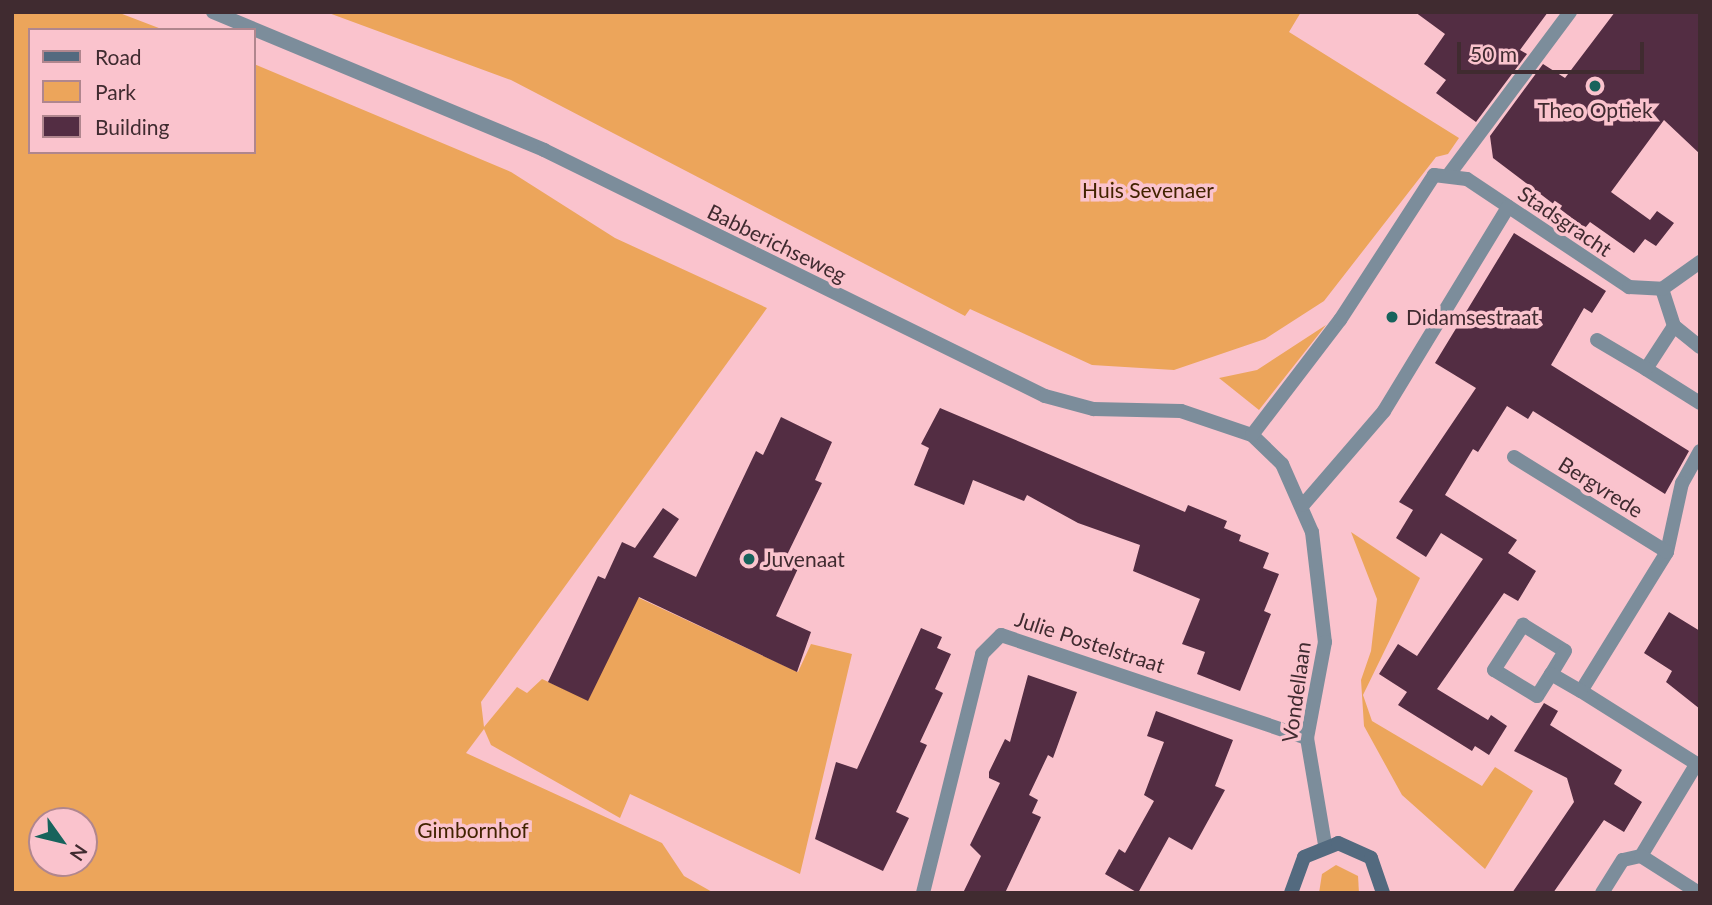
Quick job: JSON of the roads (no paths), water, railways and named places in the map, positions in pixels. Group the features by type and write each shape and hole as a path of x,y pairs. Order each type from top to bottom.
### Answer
{"street":[{"name":"Babberichseweg","path":"212,12 250,28"},
{"path":"1252,435 1340,320 1417,196 1434,175 1450,173 1570,12"},
{"name":"Babberichseweg","path":"256,30 544,150 1045,396 1093,409 1181,411 1252,435 1276,457 1303,505"},
{"name":"Stadsgracht","path":"1450,173 1508,207 1629,287 1662,289"},
{"path":"1303,505 1384,411 1508,207"},
{"path":"1700,262 1662,289 1674,326 1700,347"},
{"path":"1646,369 1674,326"},
{"path":"1597,340 1700,403"},
{"name":"Bergvrede","path":"1581,691 1667,552 1682,483 1700,451"},
{"name":"Bergvrede","path":"1514,457 1667,552"},
{"name":"Vondellaan","path":"1303,505 1312,532 1325,623 1324,664 1307,738 1325,844"},
{"path":"1523,625 1566,651 1551,674 1537,696 1494,670 1523,625"},
{"name":"Julie Postelstraat","path":"923,893 982,654 1000,635 1307,738"},
{"path":"1551,674 1698,766 1641,856"},
{"path":"1291,893 1296,867 1325,844 1350,845 1371,858 1383,893"},
{"path":"1602,893 1623,860 1641,856 1699,893"}],"place":[{"name":"Theo Optiek","path":"1595,86"},
{"name":"Didamsestraat","path":"1392,317"},
{"name":"Juvenaat","path":"749,559"}],"park label":[{"name":"Huis Sevenaer","path":"1148,190"},
{"name":"Gimbornhof","path":"473,830"}]}
